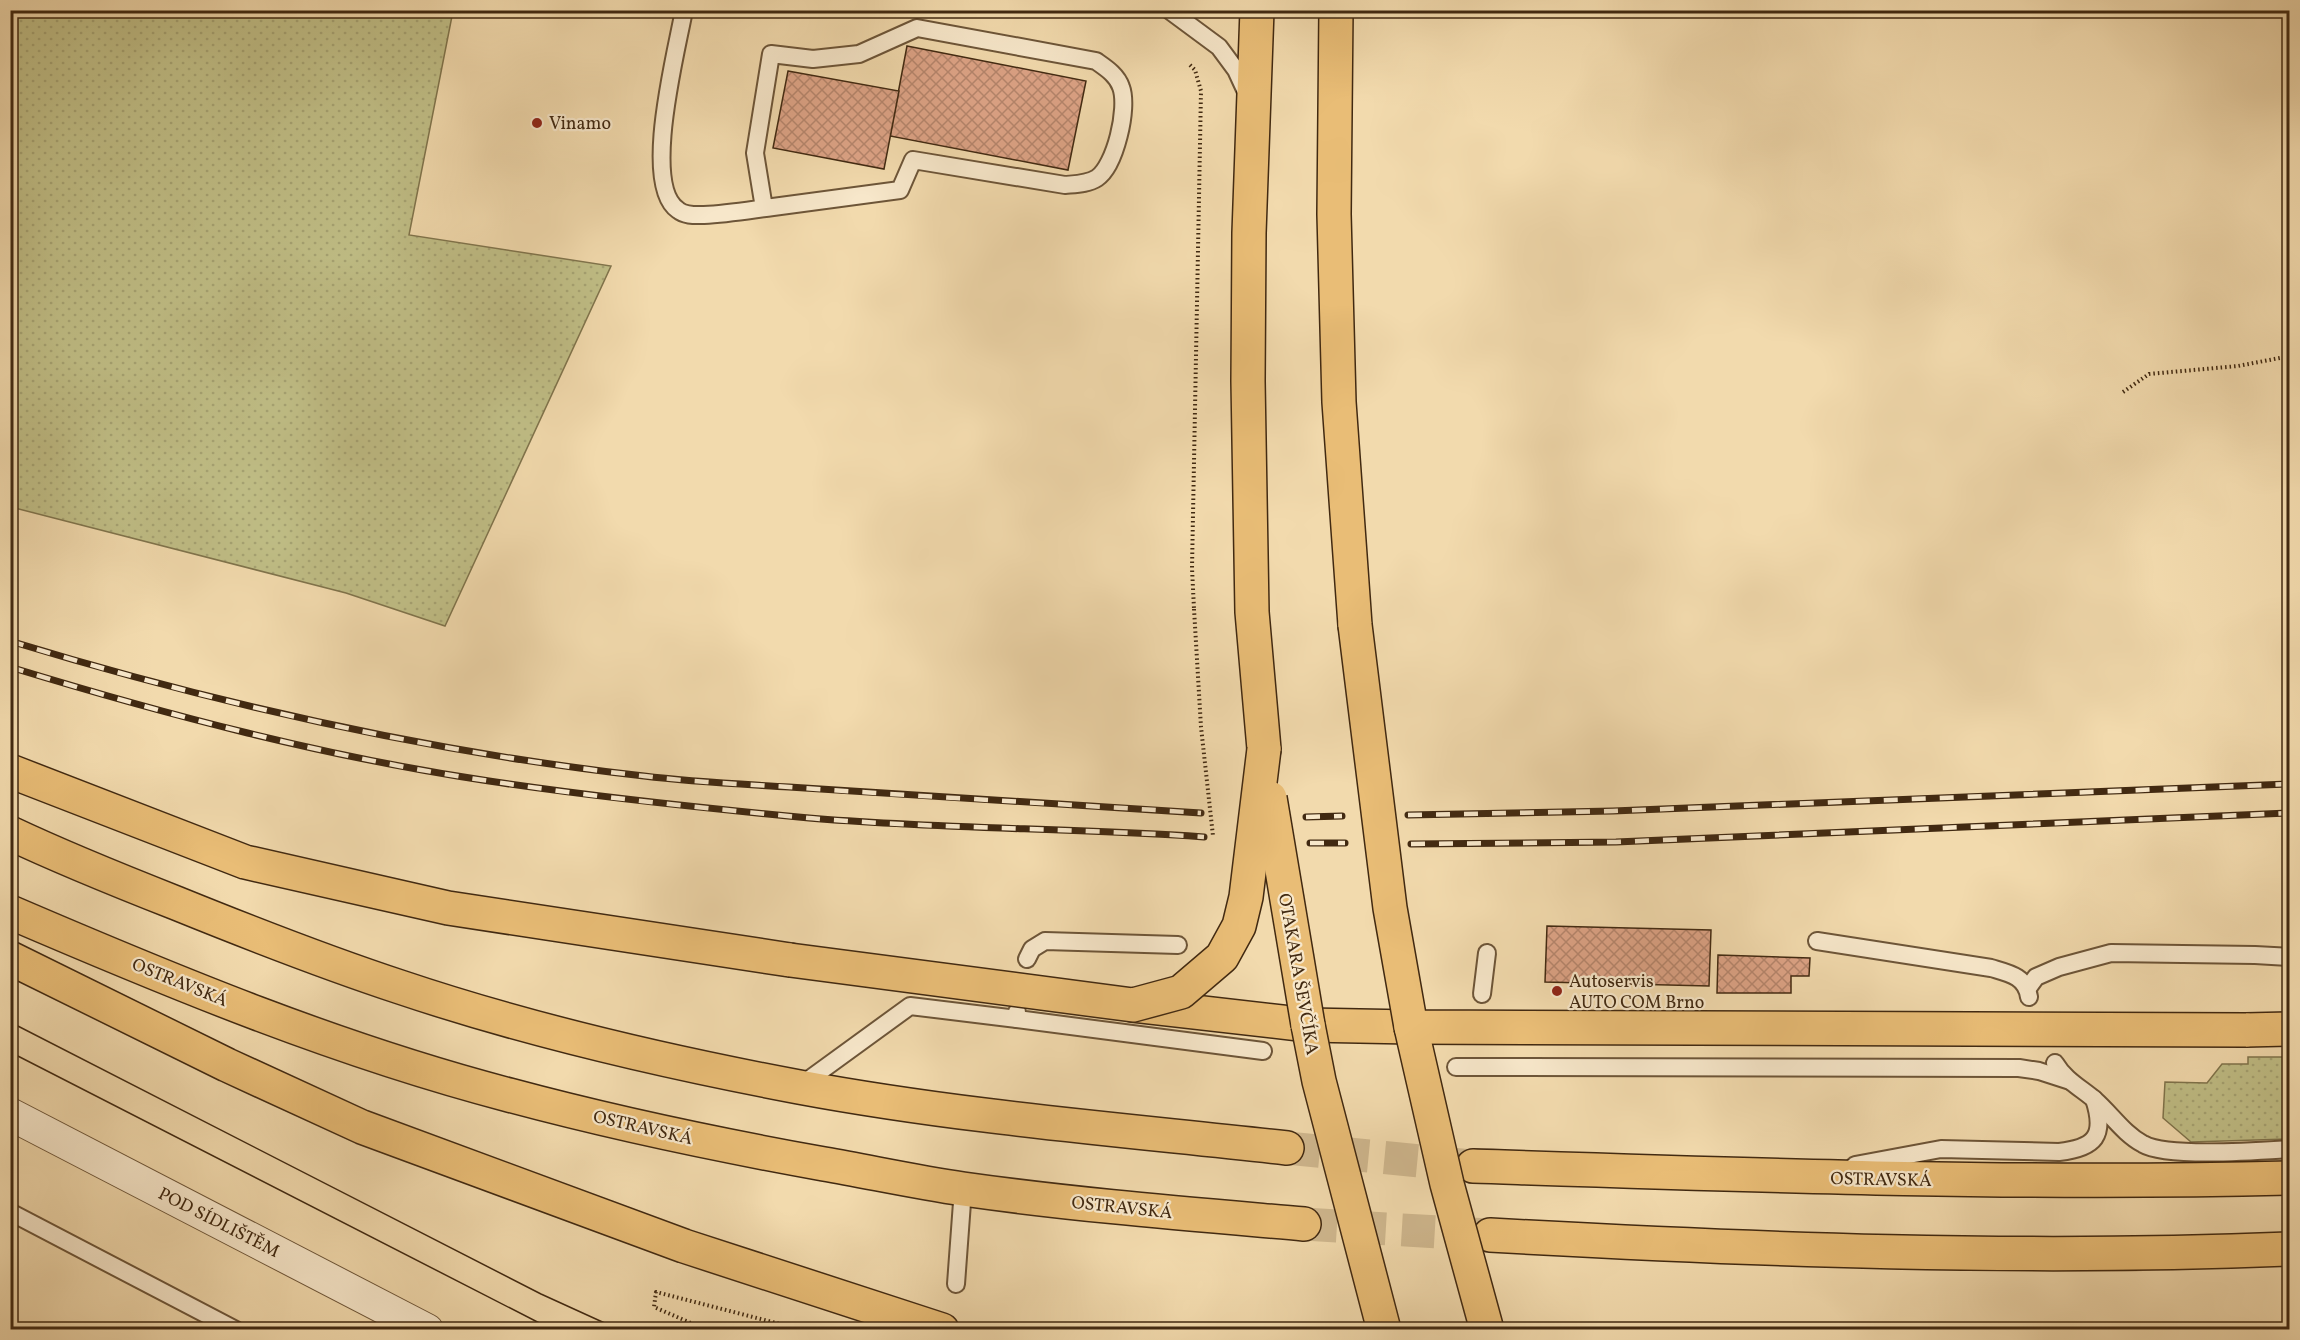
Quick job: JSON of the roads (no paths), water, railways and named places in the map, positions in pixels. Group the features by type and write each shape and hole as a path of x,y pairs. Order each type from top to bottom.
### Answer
{"main road":[{"name":"OTAKARA ŠEVČÍKA","path":"1257,10 1249,233 1248,381 1252,612 1264,749 1273,825 1319,1081 1384,1329"},
{"path":"1336,10 1334,214 1339,402 1354,625 1390,908 1411,1027 1447,1184 1487,1329"},
{"path":"1134,1005 1181,992 1222,957 1239,926 1246,897 1264,749"},
{"path":"10,771 245,862 448,908 790,960 1308,1026 2289,1029"},
{"path":"10,833 70,861 283,946 402,988 604,1045 799,1087 932,1108 1287,1148"},
{"name":"OSTRAVSKÁ","path":"10,912 204,993 408,1066 508,1095 647,1130 963,1189 1145,1210 1304,1224"},
{"path":"10,957 227,1065 362,1127 684,1246 942,1329"},
{"name":"OSTRAVSKÁ","path":"1473,1166 1796,1177 2119,1182 2289,1178"},
{"path":"1490,1235 1703,1247 1962,1255 2289,1249"}],"street":[{"name":"POD SÍDLIŠTĚM","path":"10,1114 395,1322 427,1329"}],"lane":[{"path":"684,10 660,152 662,178 667,194 676,210 687,214 706,215 764,208 900,190 913,160 1065,185 1083,183 1096,179 1105,171 1114,153 1124,105 1121,87 1112,72 1096,61 917,28 859,54 813,59 771,54 755,153 764,208"},
{"path":"1169,10 1219,47 1236,70 1253,106"},
{"path":"1027,959 1032,949 1045,941 1178,945"},
{"path":"1817,941 1991,968 2016,976 2028,992 2036,977 2059,967 2111,953 2289,957"},
{"path":"1482,994 1487,953"},
{"path":"799,1087 910,1006 1017,1015 1263,1051"},
{"path":"2055,1063 2070,1081 2094,1099 2134,1138 2156,1150 2223,1152 2289,1149"},
{"path":"1456,1067 1482,1064 2019,1068 2039,1071 2070,1081"},
{"path":"1796,1177 1941,1149 2059,1152 2078,1150 2089,1145 2097,1136 2100,1123 2094,1099"},
{"path":"956,1284 963,1189"},
{"path":"10,1212 236,1329"}],"tunnel":[{"path":"1287,1148 1471,1166"},
{"path":"1304,1224 1488,1235"}],"tram line":[{"path":"10,1022 541,1294 620,1330"},
{"path":"10,1052 553,1330"}],"railway":[{"path":"10,641 166,685 324,723 483,754 564,766 698,781 1201,813"},
{"path":"10,667 128,702 308,747 428,771 529,787 809,818 1204,837"},
{"path":"1408,815 1613,811 2290,784"},
{"path":"1411,844 1616,842 2290,813"},
{"path":"1306,817 1342,816"},
{"path":"1310,843 1345,843"}],"place":[{"name":"Vinamo","path":"537,123"},
{"name":"Autoservis AUTO COM Brno","path":"1557,991"}]}
